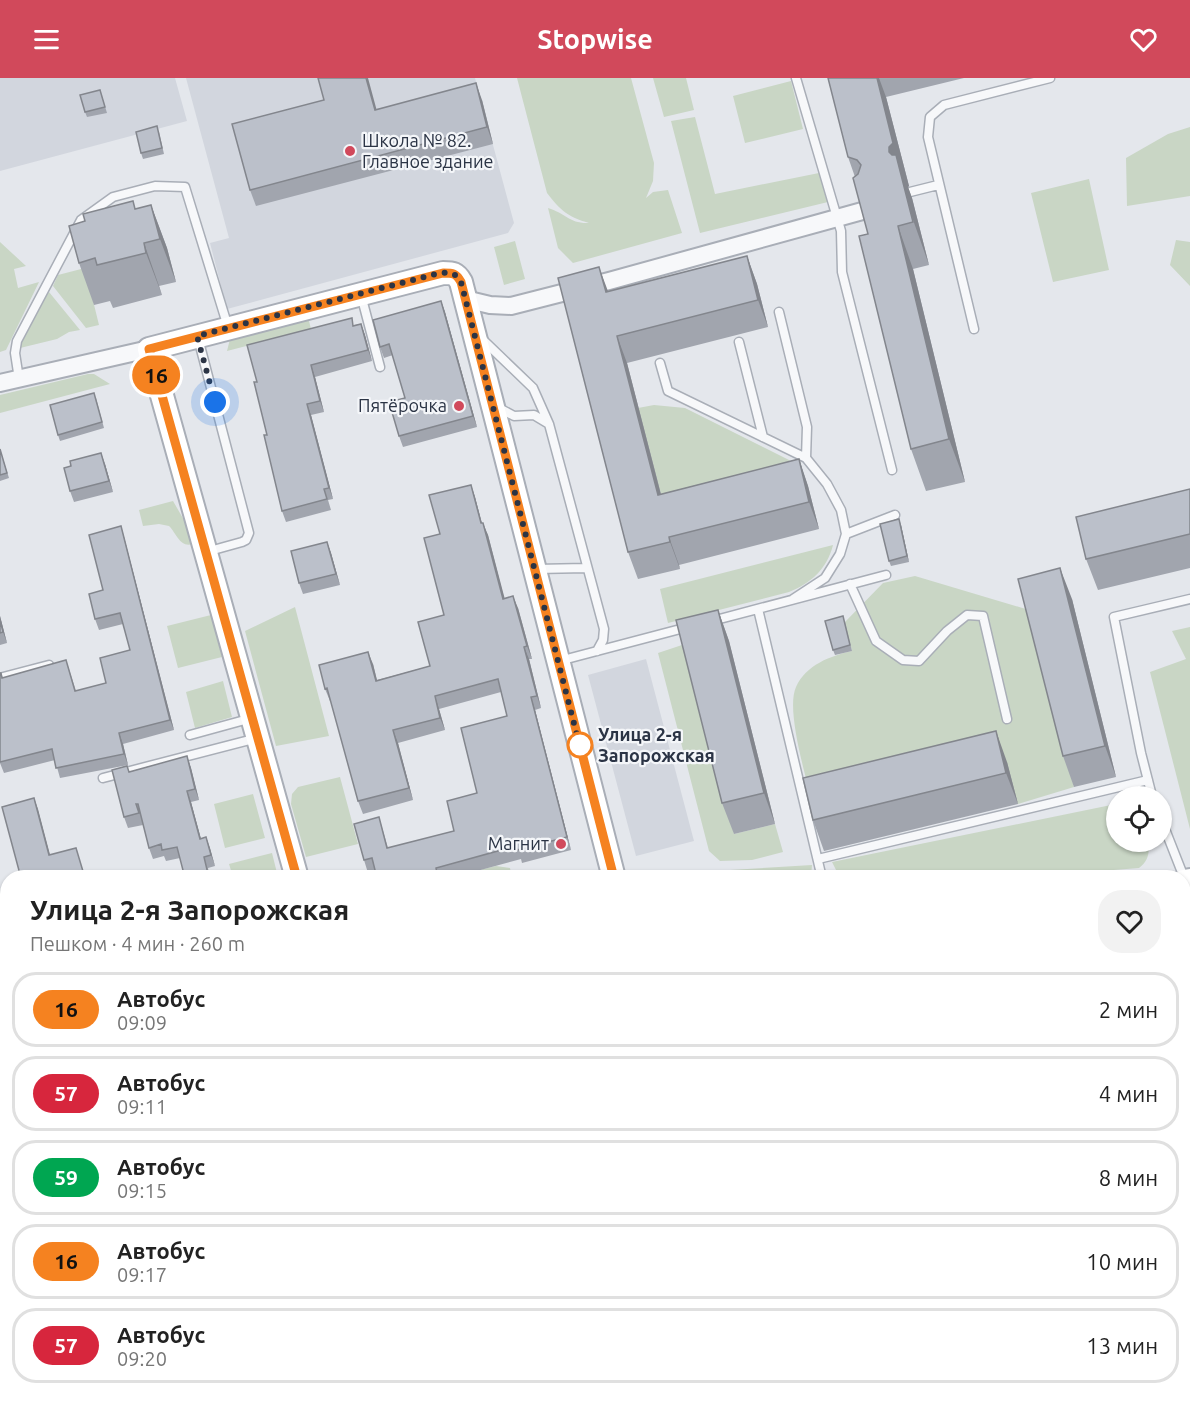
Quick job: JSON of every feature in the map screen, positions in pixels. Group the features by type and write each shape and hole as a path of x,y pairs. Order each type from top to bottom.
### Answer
{"street":[{"path":"463,290 490,305 511,306 866,210"},
{"path":"0,383 149,349 443,273 453,273 458,276 612,870"},
{"path":"149,349 295,870"}],"lane":[{"path":"796,78 841,231 842,272 892,470"},
{"path":"974,329 928,137 930,117 944,105 1050,78"},
{"path":"910,192 938,185"},
{"path":"19,379 15,353 17,341 81,220 112,197 155,186 185,187 228,328"},
{"path":"360,294 380,367"},
{"path":"779,312 807,427 806,458"},
{"path":"473,331 533,388 549,424 604,629 603,640 597,651"},
{"path":"197,336 249,533 246,540 242,542 206,552"},
{"path":"739,342 763,437"},
{"path":"660,363 668,391 806,458 827,484 841,510 846,534 840,554 825,578 794,599"},
{"path":"492,404 514,416 534,415 549,424"},
{"path":"846,534 895,515"},
{"path":"535,569 586,568"},
{"path":"559,661 886,575"},
{"path":"850,584 876,641 903,660 919,661 947,631 967,615 983,616 1006,719"},
{"path":"1150,786 1114,617 1190,599"},
{"path":"758,609 820,870"},
{"path":"0,678 51,665"},
{"path":"190,735 255,728"},
{"path":"103,778 255,728"},
{"path":"818,859 1148,780"},
{"path":"1172,846 1182,870"}],"shaded area":[{"path":"0,78 175,78 187,121 0,171"},
{"name":"Школа № 82. Главное здание","path":"186,78 475,78 514,223 508,233 227,309 210,243 229,238"},
{"path":"646,659 694,841 636,856 588,675"}],"green space":[{"path":"517,78 631,78 654,163 653,181 646,198 653,192 668,190 682,233 573,263 558,248 548,208 577,222 589,223 565,212 547,193"},
{"path":"653,78 686,78 694,110 664,117"},
{"path":"791,81 803,129 745,143 733,96"},
{"path":"695,117 715,194 819,173 828,202 700,233 671,121"},
{"path":"1190,127 1190,196 1127,206 1126,158 1168,134"},
{"path":"1089,179 1109,270 1053,282 1031,193"},
{"path":"1176,240 1190,242 1190,286 1170,265"},
{"path":"515,241 525,279 504,285 494,247"},
{"path":"0,242 26,266 14,269 18,288 39,282 6,350 0,352"},
{"path":"85,268 99,325 86,328 53,286 58,275"},
{"path":"49,292 80,330 69,332 57,339 20,348 26,328"},
{"path":"308,317 311,329 227,351 230,339"},
{"path":"94,374 110,384 0,413 0,395"},
{"path":"654,405 685,408 789,460 797,467 668,522 638,408"},
{"path":"173,501 184,520 193,544 182,542 169,526 159,524 143,526 139,510"},
{"path":"833,545 827,561 817,574 811,580 789,592 668,623 660,589"},
{"path":"915,576 1029,610 1074,787 1018,804 814,810 795,729 793,698 796,687 800,679 812,667 852,651 845,622 883,583"},
{"path":"295,607 329,736 276,746 245,631"},
{"path":"211,615 222,657 178,668 167,626"},
{"path":"1190,627 1190,829 1150,672 1186,659 1172,631"},
{"path":"697,640 734,834 775,824 783,852 752,860 720,861 709,851 658,653"},
{"path":"223,681 232,717 195,728 186,692"},
{"path":"340,777 358,844 306,857 291,804 292,794 298,787"},
{"path":"253,794 265,838 225,848 214,804"},
{"path":"1106,806 1106,852 1149,852 1139,868 1114,870 836,870 832,862"},
{"path":"272,853 276,870 231,870 229,864"},
{"path":"812,865 812,870 730,870"},
{"path":"496,866 510,868 510,870 479,870"}],"building":[{"path":"318,78 366,78 375,110 476,83 487,127 250,190 232,124 324,100"},
{"path":"828,78 877,78 893,143 889,147 889,152 896,155 913,222 898,226 949,439 911,449 859,236 868,234 853,178 858,174 861,165 857,160 848,157"},
{"path":"100,90 105,107 85,112 80,95"},
{"path":"157,126 162,148 141,153 136,132"},
{"path":"133,201 135,209 151,205 160,239 144,243 146,253 97,265 95,258 79,263 69,226 85,221 83,214"},
{"path":"747,256 758,300 617,336 658,495 799,459 809,502 669,537 670,542 628,552 558,278 599,267 606,292"},
{"path":"441,301 473,416 399,436 389,402 405,398 389,344 380,347 373,320"},
{"path":"352,318 353,326 361,324 368,350 311,365 320,401 307,404 329,488 324,489 327,499 282,511 264,435 267,435 254,382 257,382 247,345"},
{"path":"94,393 102,422 58,435 50,405"},
{"path":"0,449 7,473 0,475"},
{"path":"101,453 109,481 70,491 64,468 71,466 70,461"},
{"path":"471,485 503,599 513,596 527,646 524,647 537,696 531,697 567,837 517,850 516,846 436,868 436,870 375,870 372,858 364,860 354,824 379,817 387,848 454,831 447,801 477,793 461,728 507,716 498,679 435,696 440,718 393,730 409,788 358,801 319,665 368,652 376,681 430,666 418,622 444,615 424,538 440,534 429,495"},
{"path":"1190,489 1190,534 1086,559 1076,517"},
{"path":"899,519 907,556 889,561 880,524"},
{"path":"121,526 170,720 119,733 124,754 56,768 52,749 0,762 0,673 2,678 66,660 75,691 106,683 100,658 130,650 120,613 95,619 89,594 103,590 89,535"},
{"path":"327,542 336,574 299,583 291,551"},
{"path":"1060,568 1105,746 1063,756 1018,579"},
{"path":"718,610 764,793 722,803 676,620"},
{"path":"843,616 850,645 833,650 825,621"},
{"path":"996,731 1006,773 813,820 803,778"},
{"path":"187,756 195,789 187,791 200,839 206,837 211,855 204,857 207,870 183,870 177,847 162,850 161,844 149,848 138,804 136,804 139,813 124,817 112,770 127,766 129,772"},
{"path":"34,798 49,855 76,848 83,870 19,870 2,807"}],"bus line":[{"name":"16","path":"295,870 149,349 443,273 453,273 461,282 612,870"}],"place":[{"name":"Школа № 82. Главное здание","path":"350,151"},
{"name":"Пятёрочка","path":"459,406"},
{"name":"Улица 2-я Запорожская","path":"580,745"},
{"name":"Магнит","path":"561,844"}],"route":[{"path":"215,402 197,336 436,274 453,273 458,276 580,747 580,745"}]}
